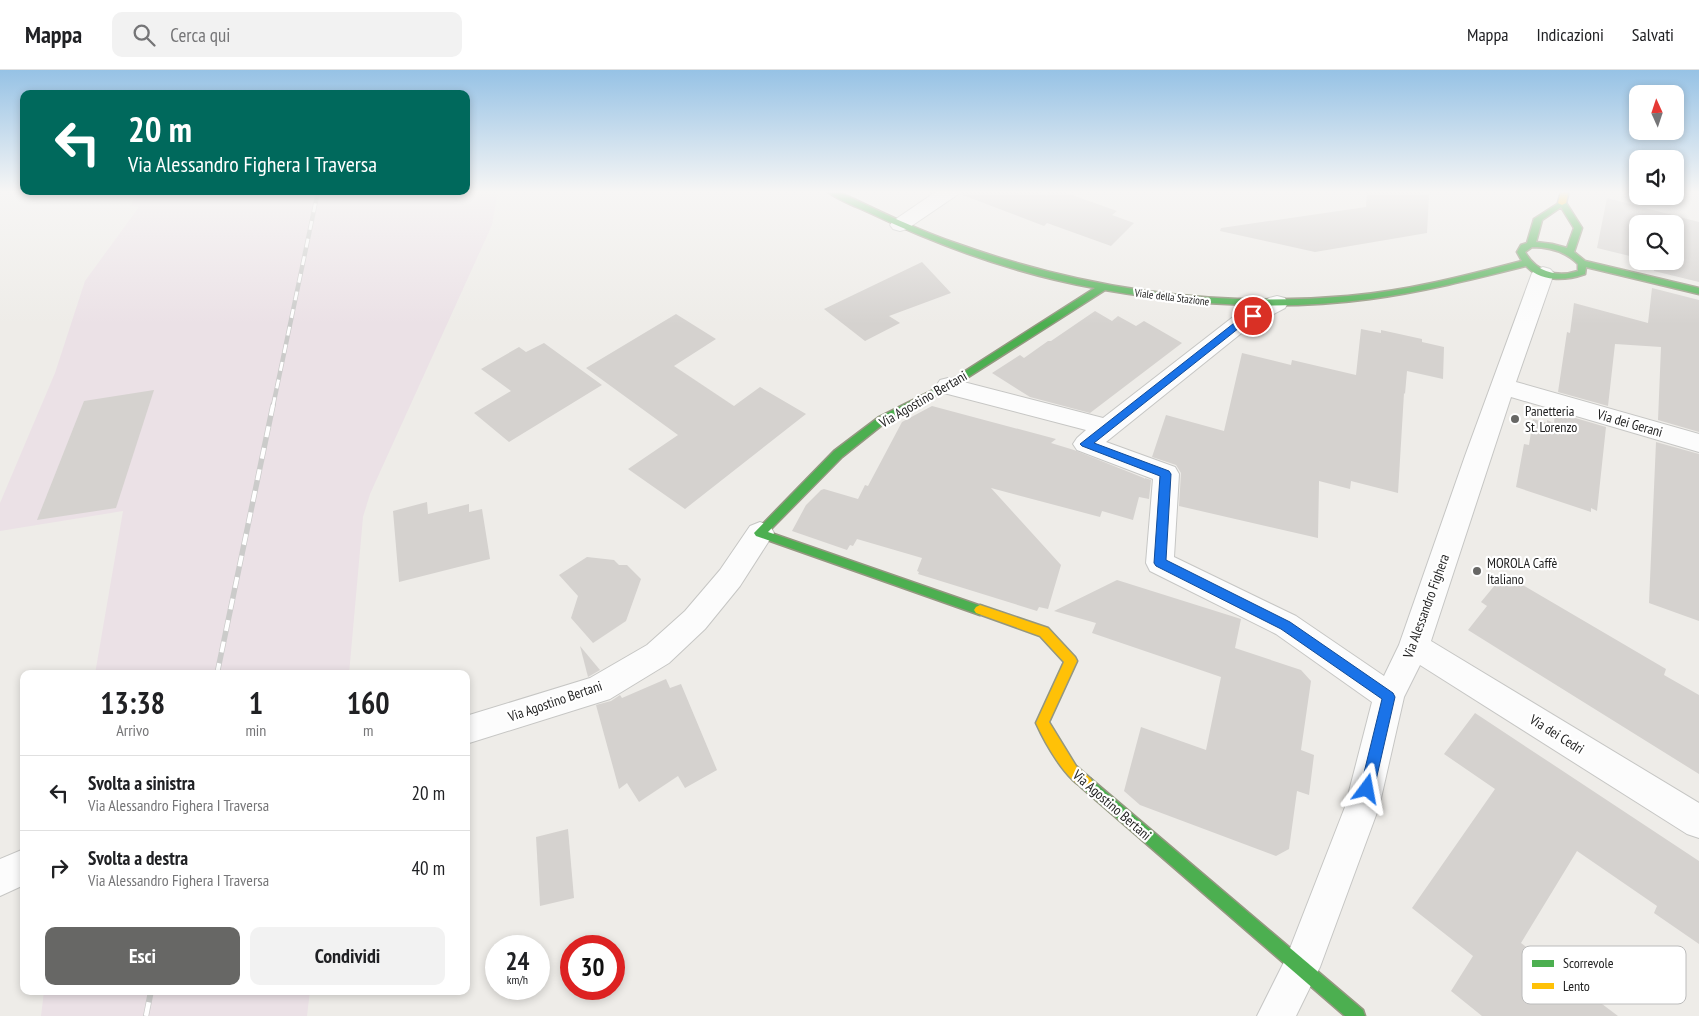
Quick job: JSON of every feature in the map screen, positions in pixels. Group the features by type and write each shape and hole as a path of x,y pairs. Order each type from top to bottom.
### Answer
{"main road":[{"name":"Viale della Stazione","path":"928,235 998,260 1103,287 1194,301 1277,303 1349,299 1414,290 1535,268"},
{"path":"1530,244 1533,235"},
{"path":"1570,252 1576,235"},
{"path":"1582,263 1582,272 1571,277 1535,268 1521,252 1524,247 1530,244 1550,245 1570,252 1582,263 1699,291"},
{"name":"Via Agostino Bertani","path":"1103,287 948,386 883,420 846,448 760,533 1044,632 1071,661 1042,723 1071,770 1301,967"},
{"path":"1301,967 1357,1016"}],"street":[{"name":"Via Alessandro Fighera","path":"1276,1016 1301,967 1362,807 1389,697 1414,646 1478,456 1504,387 1535,268"},
{"path":"1096,435 1241,322 1277,303"},
{"path":"948,386 1096,435 1166,474 1160,563 1286,626 1389,697"},
{"name":"Via dei Gerani","path":"1504,387 1699,443"},
{"name":"Via Agostino Bertani","path":"470,729 599,689 658,654 695,620 730,578 760,533"},
{"name":"Via dei Cedri","path":"1414,646 1699,822"},
{"path":"0,878 20,868"}],"shaded area":[{"path":"118,235 487,235 370,494 363,517 349,670 96,670 123,511 0,531 0,503 55,373 85,281"},
{"path":"44,995 310,995 307,1016 41,1016"}],"building":[{"path":"1081,235 1122,235 1111,246"},
{"path":"1239,235 1414,235 1315,252"},
{"path":"1600,235 1629,235 1629,256 1597,248"},
{"path":"1684,235 1699,235 1699,282 1654,271 1684,270"},
{"path":"922,262 951,293 889,316 900,323 865,341 824,309"},
{"path":"1652,288 1699,300 1699,432 1658,420 1661,347 1615,344 1608,406 1558,392 1567,332 1570,333 1574,303 1648,323"},
{"path":"1095,311 1112,321 1118,316 1136,326 1144,321 1182,343 1090,413 1030,397 992,373 1020,355 1024,358"},
{"path":"676,314 716,339 674,366 734,406 760,387 806,414 685,509 628,469 678,435 586,368"},
{"path":"1361,329 1381,333 1381,330 1422,339 1422,342 1444,347 1443,379 1407,371 1398,493 1351,481 1350,489 1319,481 1318,538 1179,506 1181,473 1176,465 1152,457 1166,415 1224,431 1242,353 1291,365 1292,360 1356,375"},
{"path":"544,343 602,385 509,442 474,413 511,391 481,369 519,347 526,352"},
{"path":"154,390 116,508 37,520 84,401"},
{"path":"932,406 1056,439 1051,443 1151,480 1149,499 1139,497 1133,520 1102,511 1100,517 991,488 1061,565 1048,609 1039,607 1037,611 918,574 919,572 917,571 922,558 857,539 853,546 850,545 847,550 792,531 806,505 821,490 824,489 858,499 865,485 868,486 902,422"},
{"path":"1555,412 1606,427 1597,511 1591,508 1591,512 1516,487 1524,444 1529,445 1533,419 1547,423 1547,420 1554,423"},
{"path":"1656,442 1699,454 1699,621 1649,603"},
{"path":"427,502 428,514 469,504 469,512 482,509 490,559 399,582 393,511"},
{"path":"587,557 614,560 619,565 627,565 641,579 626,621 593,643 571,618 578,596 559,575"},
{"path":"1504,574 1666,669 1664,675 1699,695 1699,774 1468,630 1487,606 1481,602"},
{"path":"1117,580 1241,619 1235,648 1301,670 1311,681 1301,750 1314,755 1309,795 1297,791 1289,849 1276,856 1140,805 1124,791 1141,727 1206,750 1221,677 1092,633 1096,623 1054,611"},
{"path":"580,646 600,670 588,677"},
{"path":"666,679 670,688 681,684 717,770 685,788 678,776 639,802 627,783 619,789 596,705 611,701 620,695 622,698"},
{"path":"1475,713 1699,861 1699,944 1654,913 1657,906 1577,851 1521,943 1525,946 1522,946 1522,1004 1602,1004 1618,1016 1482,1016 1451,991 1473,956 1412,908 1495,789 1444,754"},
{"path":"568,829 574,898 540,906 536,837"}],"railway":[{"path":"273,406 309,235"},
{"path":"218,670 273,405"},
{"path":"146,1016 150,995"}],"traffic: fast":[{"path":"928,235 954,246 1018,267 1082,283 1147,294 1214,301 1280,303 1348,299 1416,289 1526,263"},
{"path":"1531,244 1533,235"},
{"path":"1570,252 1576,235"},
{"path":"1531,244 1552,246 1565,250 1582,263 1582,272 1564,276 1547,275 1538,272 1525,260 1521,252 1524,247 1531,244"},
{"path":"1582,263 1699,291"},
{"path":"980,610 760,533 838,454 883,419 948,386 1103,287"},
{"path":"1086,783 1357,1016"}],"traffic: slow":[{"path":"980,610 1044,632 1071,661 1042,723 1071,770 1086,783"}],"place":[{"name":"Panetteria St. Lorenzo","path":"1515,419"},
{"name":"MOROLA Caffè Italiano","path":"1477,571"}],"route":[{"path":"1253,316 1241,322 1086,444 1166,474 1160,563 1234,602 1286,626 1389,697 1367,789"}]}
